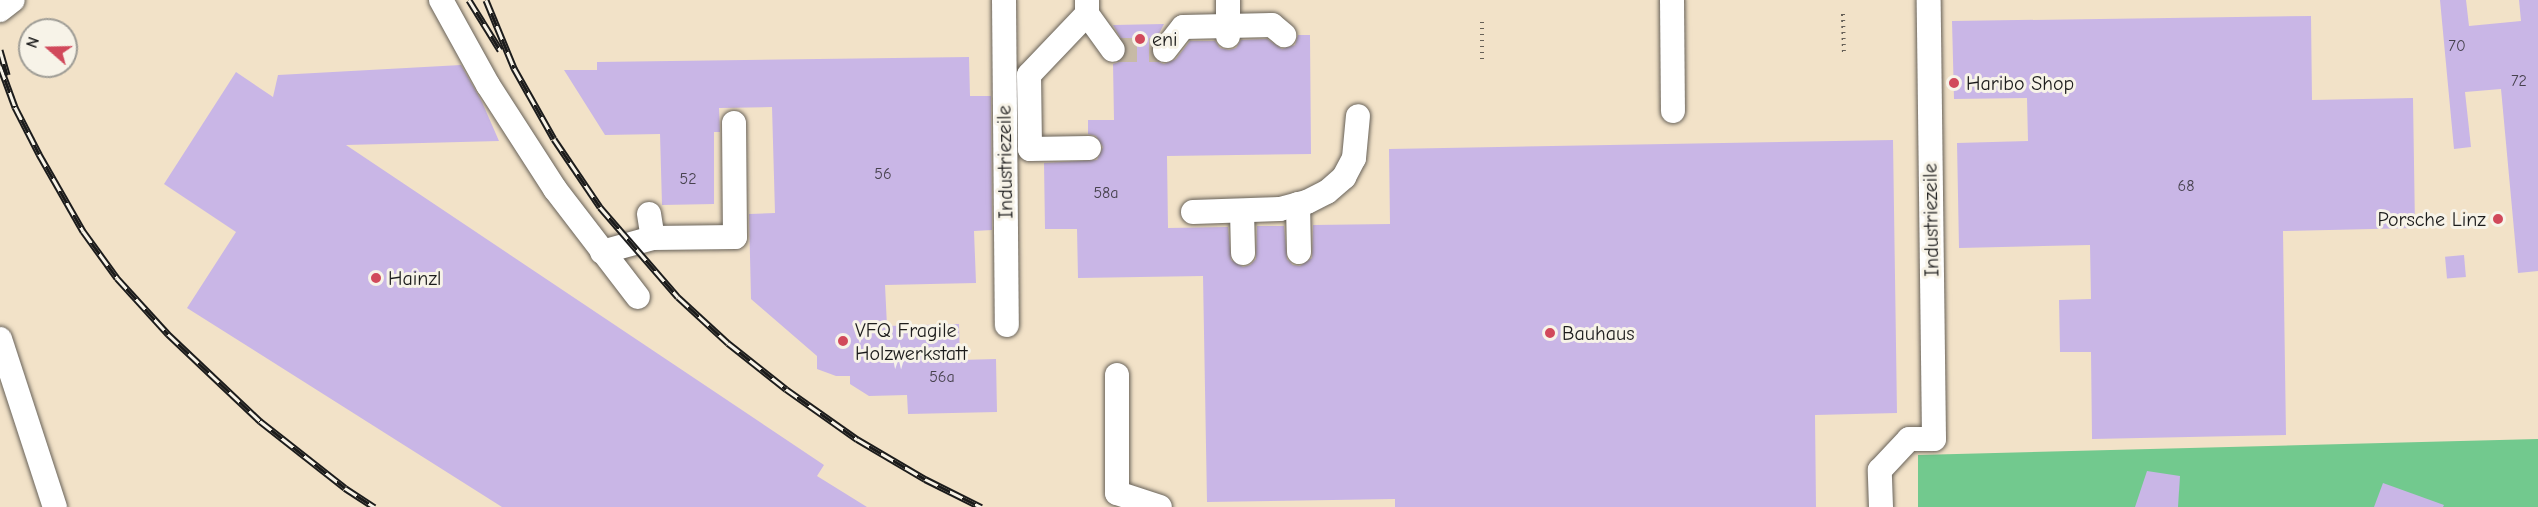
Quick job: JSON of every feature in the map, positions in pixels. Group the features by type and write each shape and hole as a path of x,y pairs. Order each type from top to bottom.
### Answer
{"street":[{"path":"0,10 13,0"},
{"path":"441,0 488,85 555,189 638,297"},
{"name":"Industriezeile","path":"1004,0 1007,325"},
{"path":"1228,0 1228,31"},
{"path":"1672,0 1673,111"},
{"name":"Industriezeile","path":"1881,507 1880,470 1909,440 1934,439 1929,0"},
{"path":"1089,148 1030,149 1029,75 1087,7 1113,50"},
{"path":"1165,50 1183,27 1228,31 1272,26 1284,35"},
{"path":"1193,212 1280,209 1327,192 1344,177 1354,158 1358,116"},
{"path":"602,252 653,238 735,237 734,123"},
{"path":"1298,204 1299,252"},
{"path":"1242,212 1243,253"},
{"path":"649,214 653,238"},
{"path":"0,339 55,507"},
{"path":"1117,375 1117,493 1160,507"}],"path":[{"path":"1844,14 1844,54"},
{"path":"1482,20 1482,59"}],"green space":[{"path":"2538,439 2538,507 1918,507 1918,455"}],"building":[{"path":"2440,0 2466,0 2469,26 2521,21 2519,0 2538,0 2538,271 2518,273 2501,89 2465,92 2471,147 2454,149"},
{"path":"2311,16 2312,100 2413,98 2415,228 2283,231 2286,435 2092,439 2091,352 2060,352 2059,300 2091,299 2090,245 1959,248 1957,143 2028,141 2027,98 1954,99 1952,21"},
{"name":"Bauhaus","path":"1164,24 1151,49 1156,61 1164,64 1176,59 1190,41 1215,41 1220,48 1229,50 1236,48 1241,40 1267,39 1282,49 1295,45 1298,35 1310,35 1311,154 1167,156 1168,228 1228,227 1231,260 1243,267 1250,265 1256,259 1257,226 1284,226 1287,259 1293,265 1300,266 1312,258 1313,225 1390,224 1389,149 1893,140 1897,413 1815,415 1816,507 1395,507 1395,499 1207,502 1203,276 1078,278 1077,229 1045,229 1044,163 1097,160 1103,147 1096,136 1088,134 1088,120 1114,120 1113,64 1122,61 1127,49 1113,25"},
{"path":"969,57 970,96 991,96 992,230 974,231 976,283 885,285 887,326 959,324 960,360 996,359 997,412 908,414 907,395 869,396 850,384 850,376 836,376 817,369 817,356 751,299 749,214 775,213 772,107 719,108 720,132 714,132 714,204 662,205 660,134 605,135 564,70 597,70 597,62"},
{"name":"Hainzl","path":"461,65 482,102 499,141 346,145 824,465 817,476 867,507 502,507 187,308 236,232 164,184 236,72 273,97 278,75"},
{"path":"2464,255 2466,277 2447,279 2445,257"},
{"path":"2147,471 2180,476 2178,507 2135,507"},
{"path":"2383,483 2444,505 2443,507 2374,507"}],"tunnel":[{"path":"1113,50 1165,50"}],"railway":[{"path":"469,0 500,50"},
{"path":"486,0 514,68 554,139 600,207 678,297 728,343 786,389 857,439 925,479 981,507"},
{"path":"0,50 7,75"},
{"path":"0,66 15,107 39,154 83,231 117,278 168,334 260,421 345,488 374,507"}],"place":[{"name":"eni","path":"1140,39"},
{"name":"Haribo Shop","path":"1954,83"},
{"name":"Porsche Linz","path":"2498,219"},
{"name":"Hainzl","path":"376,278"},
{"name":"Bauhaus","path":"1550,333"},
{"name":"VFQ Fragile Holzwerkstatt","path":"843,341"}]}
